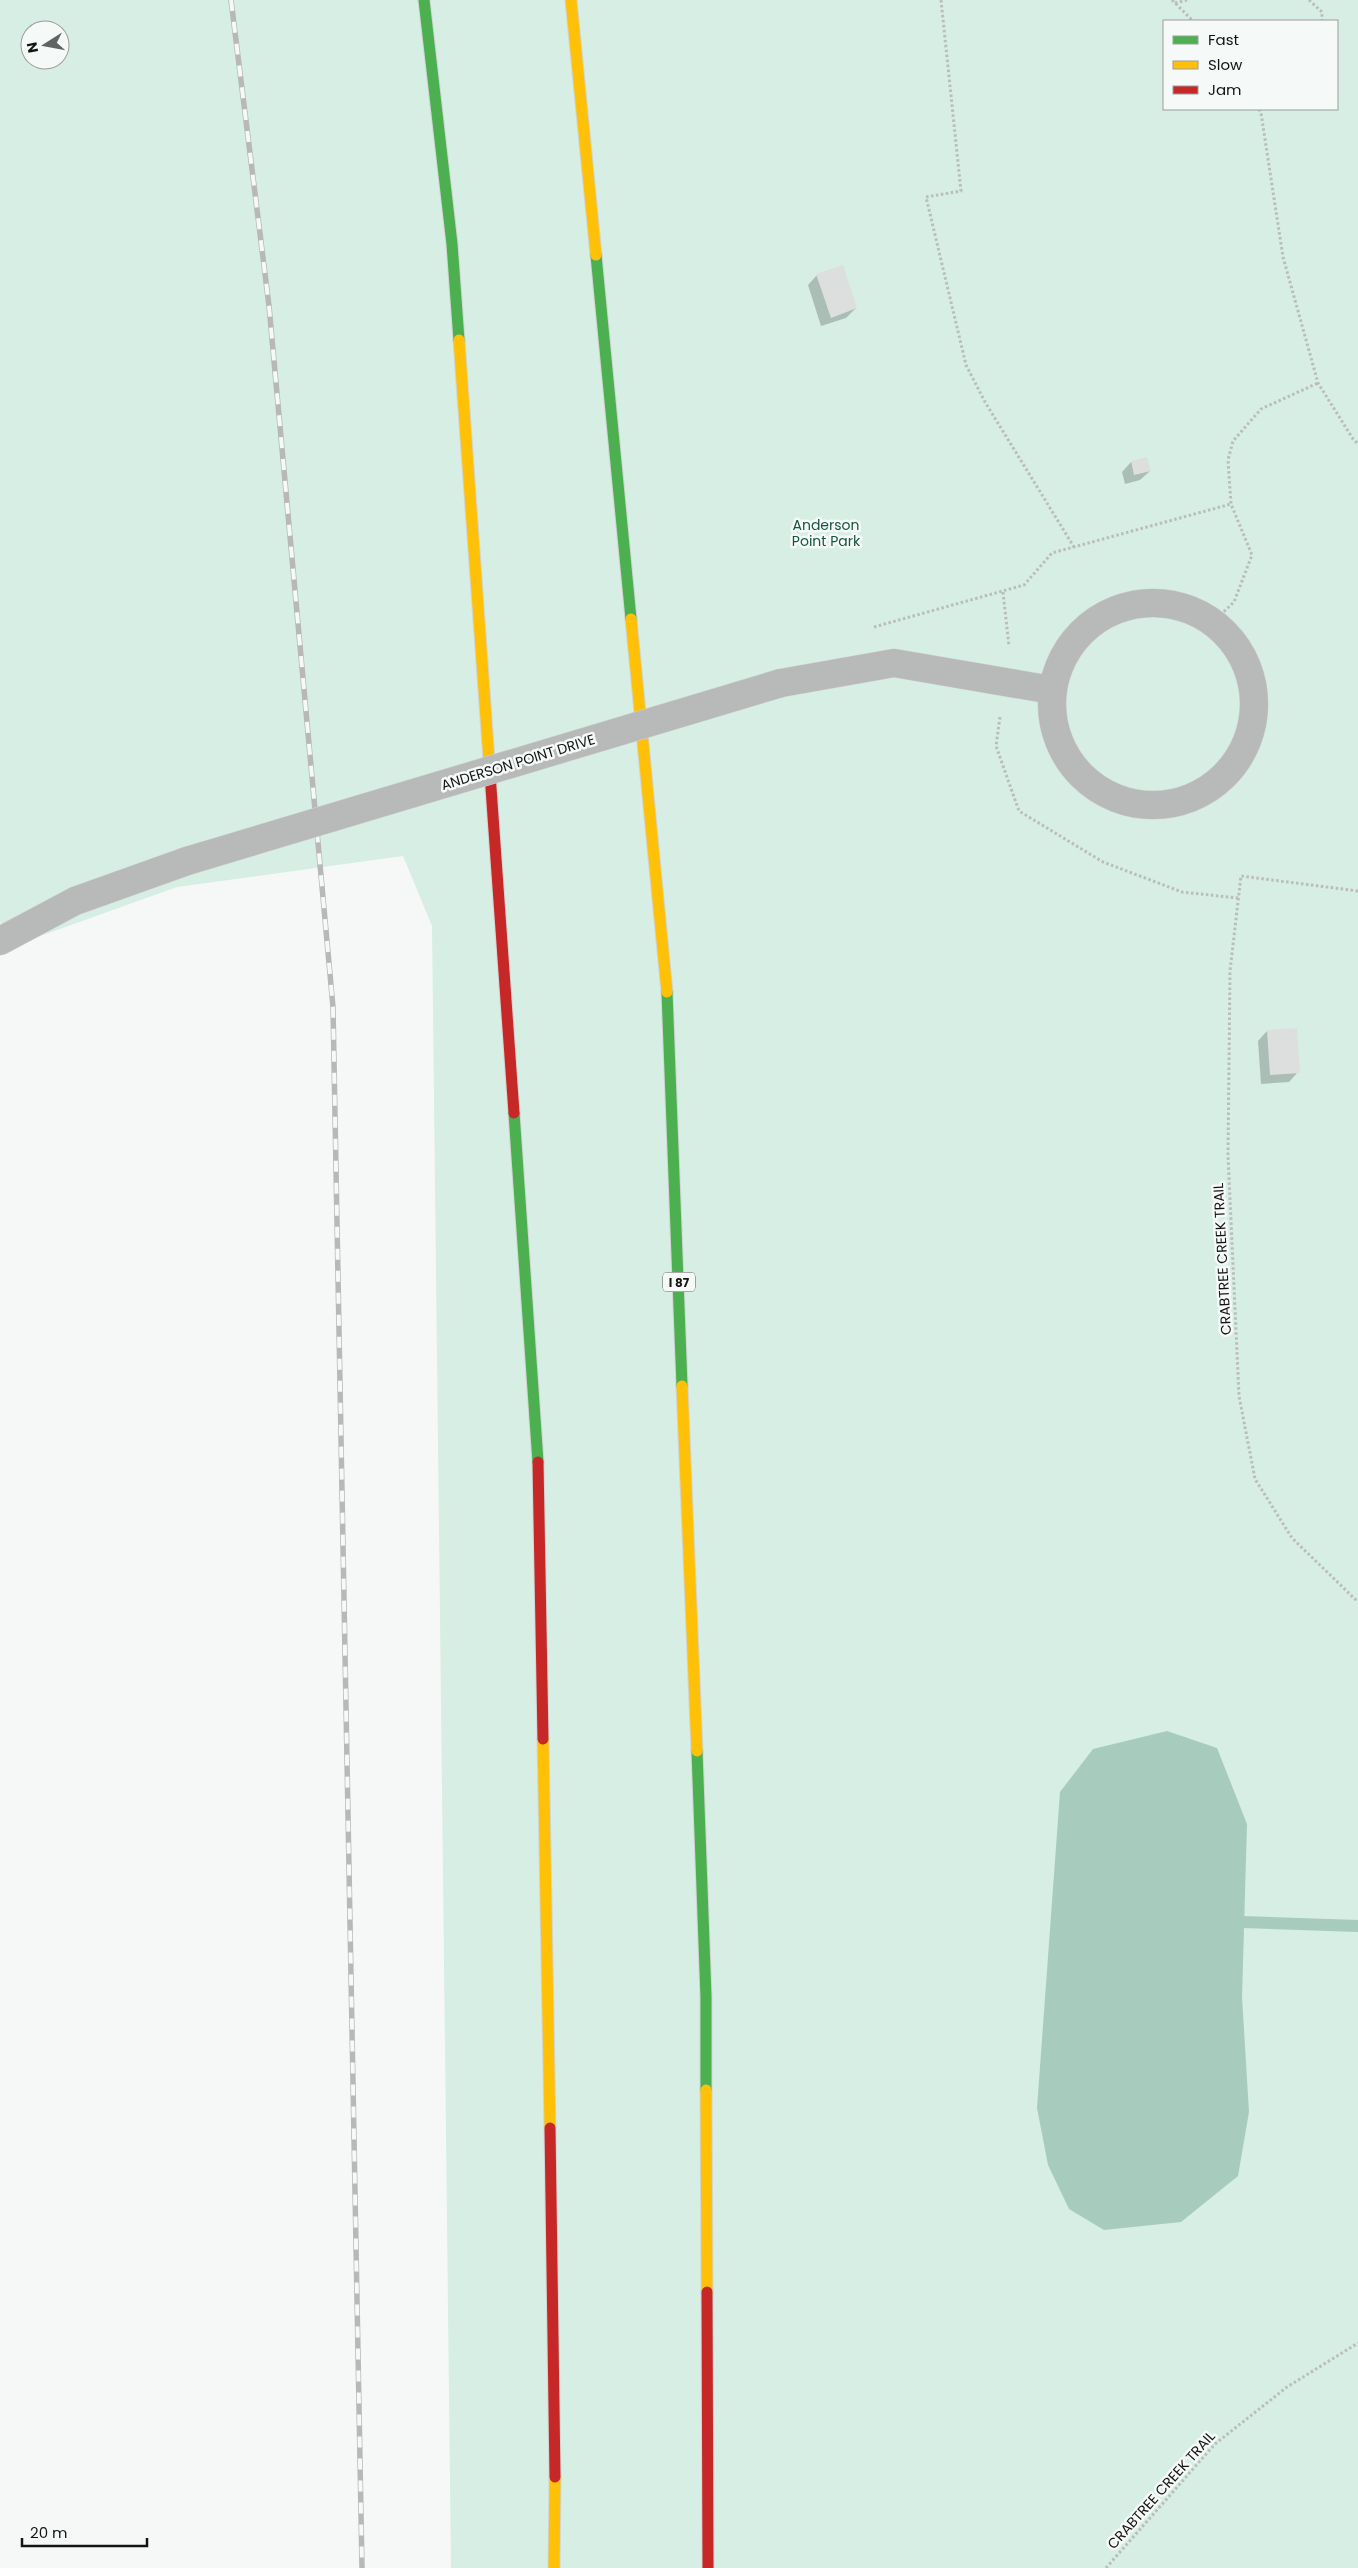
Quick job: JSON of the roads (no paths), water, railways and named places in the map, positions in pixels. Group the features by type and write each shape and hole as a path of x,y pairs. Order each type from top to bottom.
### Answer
{"highway":[{"path":"424,0 452,244 538,1440 555,2444 554,2568"},
{"name":"I 87","path":"571,0 667,986 706,1997 708,2568"}],"street":[{"path":"1156,602 1186,608 1214,622 1236,645 1251,675 1255,708 1248,740 1233,768 1208,790 1178,803 1145,806 1113,798 1085,780 1065,754 1054,723 1052,690 1060,662 1076,638 1097,619 1125,606 1156,602"},
{"name":"ANDERSON POINT DRIVE","path":"0,941 76,901 187,861 781,683 894,662 1052,690"}],"waterway":[{"path":"1243,1922 1358,1926"}],"railway":[{"path":"231,0 269,306 333,1007 362,2568"}],"park label":[{"name":"Anderson Point Park","path":"826,534"}]}
